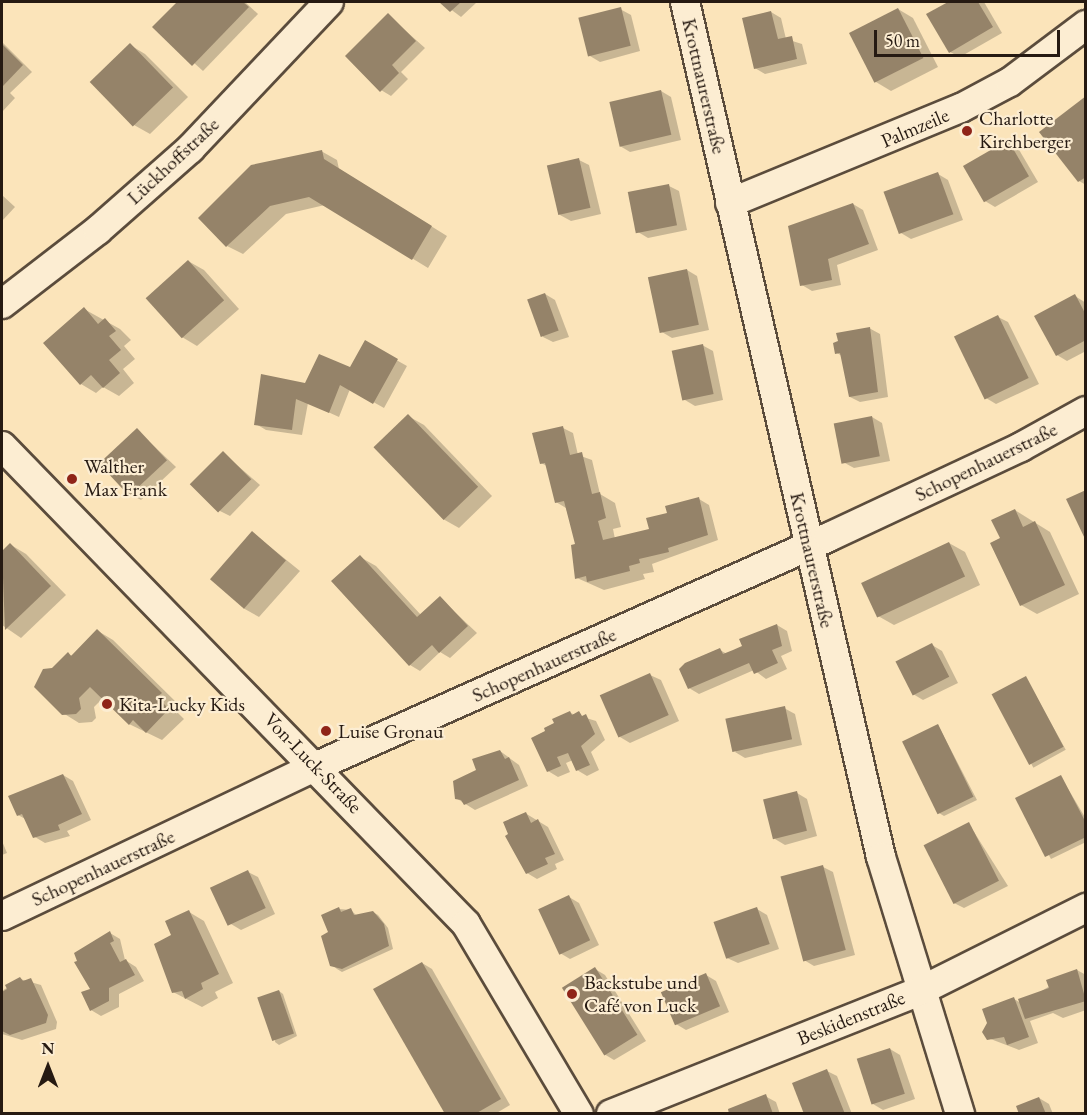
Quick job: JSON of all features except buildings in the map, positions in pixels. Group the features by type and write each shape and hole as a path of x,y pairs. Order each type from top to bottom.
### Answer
{"street":[{"name":"Lückhoffstraße","path":"2,304 98,230 190,149 329,2"},
{"name":"Krottnaurerstraße","path":"685,2 881,857 920,991 960,1113"},
{"name":"Palmzeile","path":"730,203 961,108 1010,82 1086,25"},
{"name":"Schopenhauerstraße","path":"2,916 317,766 809,546 1021,447 1086,411"},
{"name":"Von-Luck-Straße","path":"2,446 317,766 466,924 579,1113"},
{"name":"Beskidenstraße","path":"611,1113 920,991 1086,908"}],"place":[{"name":"Charlotte Kirchberger","path":"967,131"},
{"name":"Walther Max Frank","path":"72,479"},
{"name":"Kita-Lucky Kids","path":"107,704"},
{"name":"Luise Gronau","path":"326,731"},
{"name":"Backstube und Café von Luck","path":"572,994"}]}
